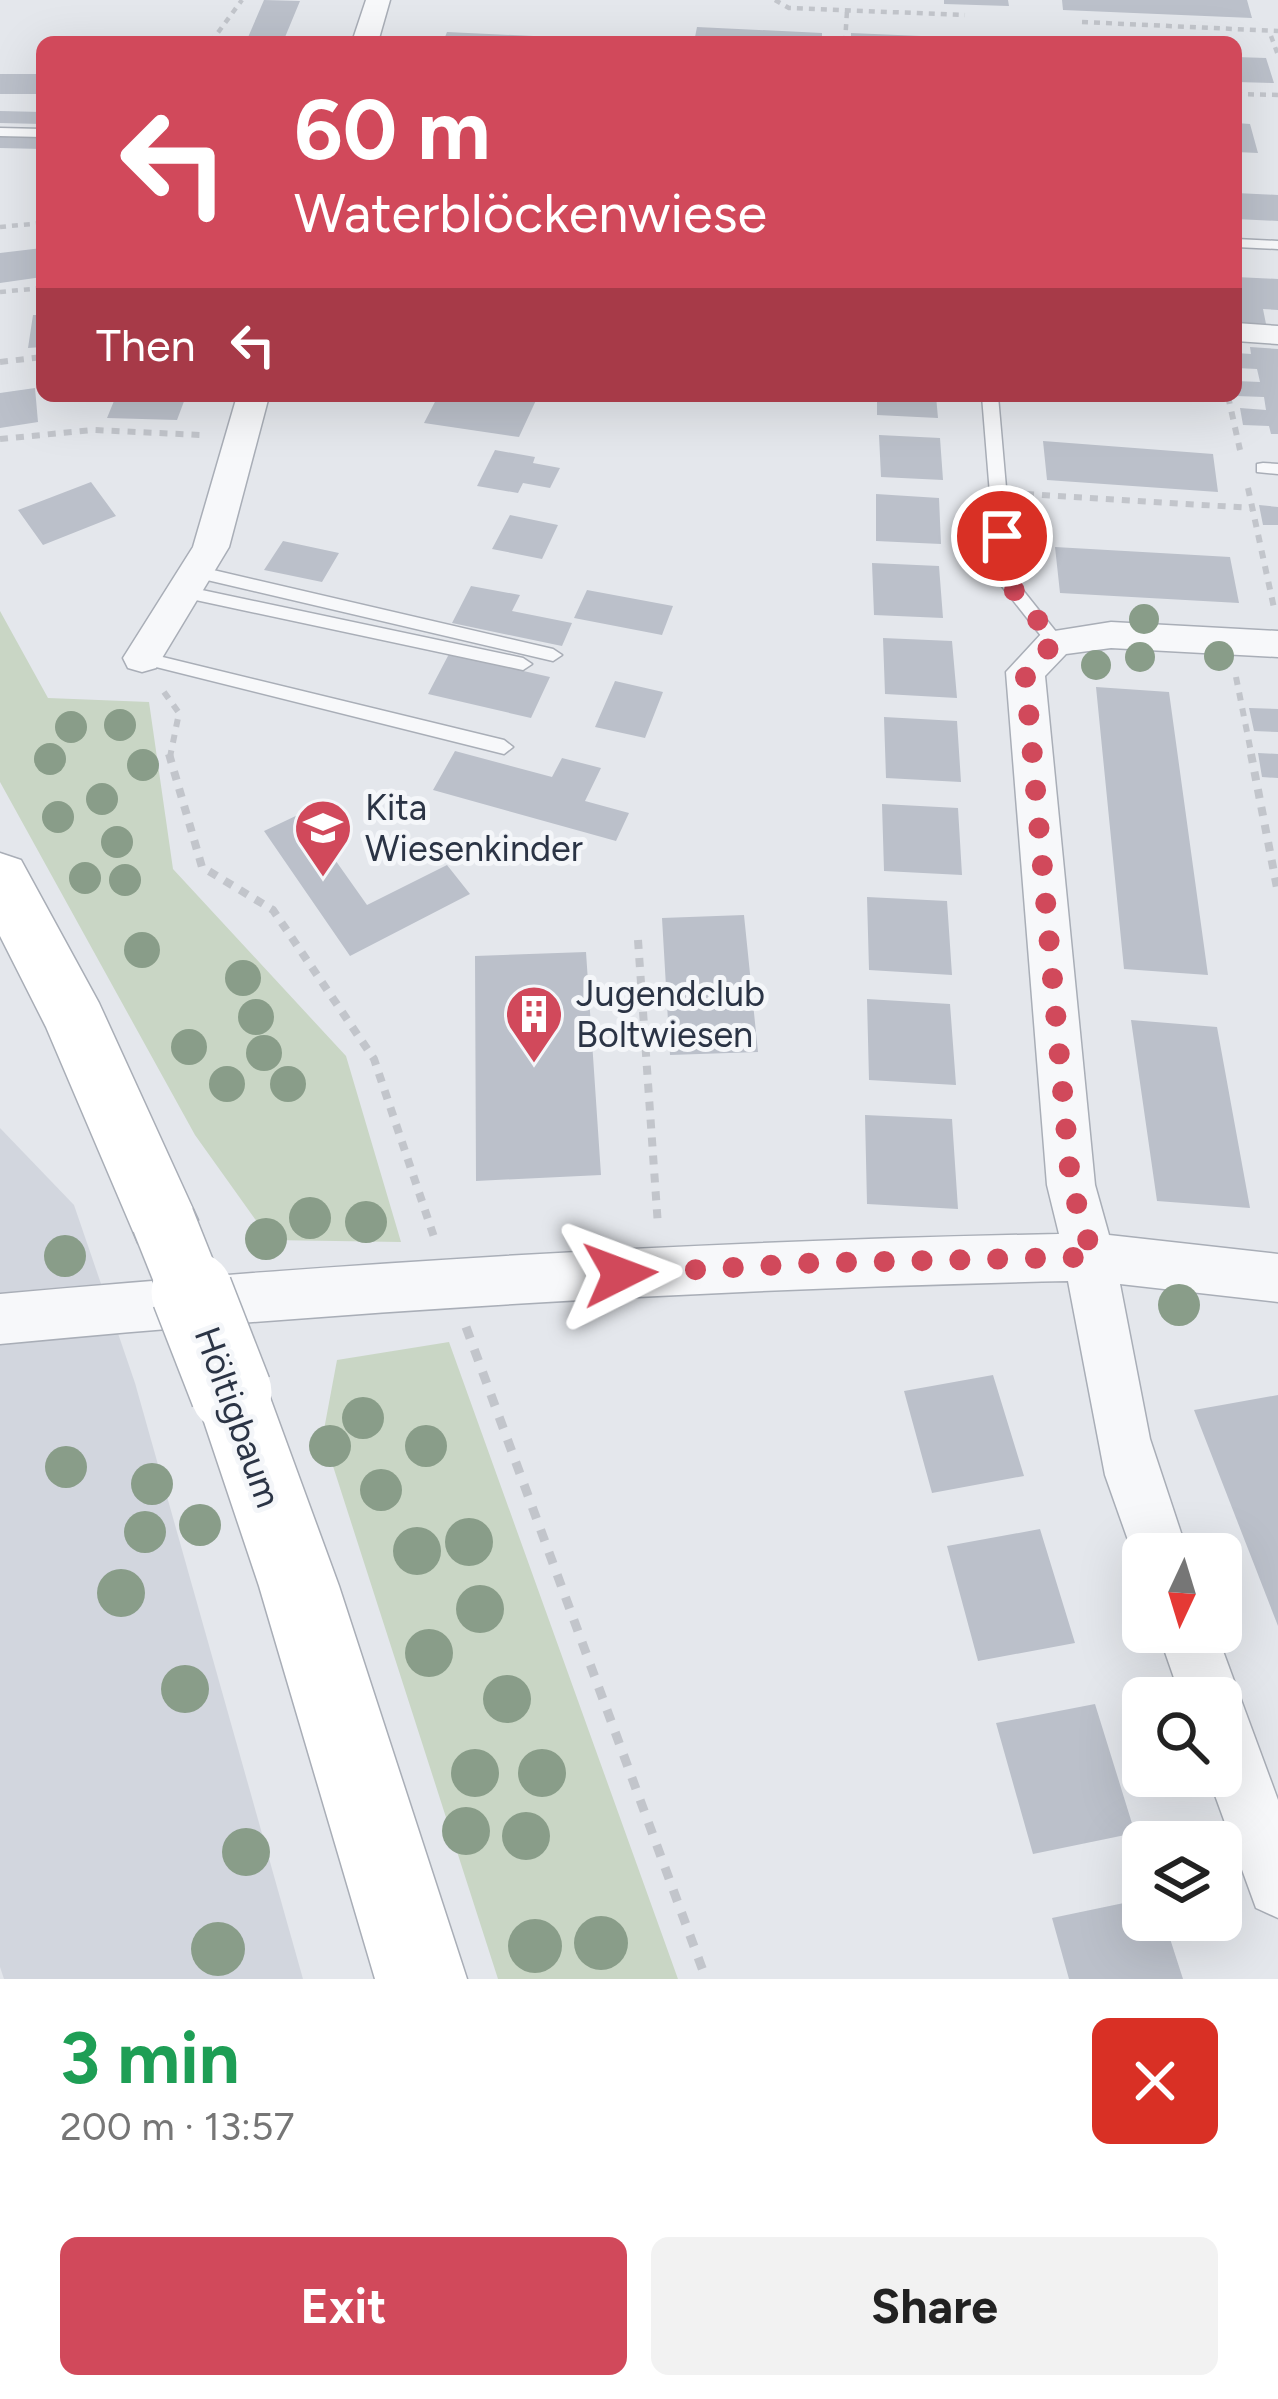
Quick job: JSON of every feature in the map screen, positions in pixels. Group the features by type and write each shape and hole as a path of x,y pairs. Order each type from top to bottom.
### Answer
{"main road":[{"name":"Höltigbaum","path":"0,877 76,1022 163,1220 231,1392 299,1586 421,1979"}],"street":[{"path":"366,36 378,0"},
{"path":"1242,332 1278,335"},
{"path":"142,658 211,547 251,402"},
{"path":"1152,1533 1132,1477 1105,1346 1093,1257 1071,1185 1025,672 1055,642 1112,635 1278,644"},
{"path":"0,1319 280,1293 812,1263 1093,1257 1278,1278"},
{"path":"1242,1785 1278,1886"}],"lane":[{"path":"0,132 36,133"},
{"path":"1242,243 1278,245"},
{"path":"991,402 1006,580 1055,642"},
{"path":"189,582 553,655"},
{"path":"189,582 523,664"},
{"path":"142,658 504,747"}],"path":[{"path":"215,36 242,0"},
{"path":"775,0 789,8 964,15"},
{"path":"832,10 833,0"},
{"path":"845,36 847,10"},
{"path":"1082,22 1278,31"},
{"path":"1271,36 1278,55"},
{"path":"1242,94 1278,95"},
{"path":"0,227 36,224"},
{"path":"0,292 36,289"},
{"path":"0,362 36,358"},
{"path":"1229,402 1243,463"},
{"path":"0,440 93,430 242,436"},
{"path":"1247,485 1278,627"},
{"path":"998,493 1252,508"},
{"path":"1228,641 1278,893"},
{"path":"638,940 662,1271"}],"shaded area":[{"path":"0,1128 74,1205 135,1383 303,1979 4,1979 0,1967"}],"green space":[{"path":"0,611 48,698 149,702 173,869 346,1056 401,1242 270,1240 195,1135 0,782"},
{"path":"449,1342 678,1979 498,1979 323,1435 337,1360"}],"building":[{"path":"264,0 300,1 285,36 249,36"},
{"path":"944,0 1008,0 1009,6 944,4"},
{"path":"1062,0 1247,0 1252,18 1063,10"},
{"path":"697,27 822,33 822,36 695,36"},
{"path":"447,32 532,36 445,36"},
{"path":"851,33 921,36 851,36"},
{"path":"1242,57 1266,58 1274,83 1242,82"},
{"path":"0,74 36,74 36,94 0,94"},
{"path":"0,111 36,112 36,124 0,123"},
{"path":"1242,123 1250,124 1258,153 1242,152"},
{"path":"0,135 36,136 36,149 0,148"},
{"path":"1242,193 1278,195 1278,221 1242,219"},
{"path":"36,249 36,278 0,283 0,253"},
{"path":"1242,277 1278,279 1278,310 1263,309 1266,324 1242,323"},
{"path":"33,315 36,315 36,347 28,348"},
{"path":"1250,347 1278,349 1278,434 1271,434 1269,426 1243,425 1240,408 1266,410 1264,397 1242,396 1242,381 1260,382 1257,369 1242,368 1242,353 1251,354"},
{"path":"35,388 38,422 0,428 0,393"},
{"path":"114,402 184,402 177,420 107,418"},
{"path":"435,402 535,402 519,437 424,423"},
{"path":"877,402 937,402 938,418 877,415"},
{"path":"879,435 940,438 943,480 881,477"},
{"path":"1043,441 1213,454 1218,492 1047,480"},
{"path":"495,450 535,457 533,463 560,468 550,488 523,483 518,493 477,486"},
{"path":"91,482 116,516 43,545 18,510"},
{"path":"876,494 939,498 941,544 876,541"},
{"path":"1259,505 1278,507 1278,525 1263,525"},
{"path":"510,515 558,525 542,559 492,549"},
{"path":"283,541 339,553 322,582 264,570"},
{"path":"1055,547 1230,557 1239,603 1060,593"},
{"path":"872,563 939,566 943,618 874,615"},
{"path":"471,586 520,595 512,611 572,623 562,646 452,623"},
{"path":"587,590 673,606 662,635 574,618"},
{"path":"883,638 952,641 957,698 885,694"},
{"path":"449,654 550,677 531,718 428,694"},
{"path":"615,681 663,692 645,738 595,727"},
{"path":"1096,687 1169,692 1208,975 1124,969"},
{"path":"1249,708 1278,709 1278,732 1254,731"},
{"path":"884,717 957,721 961,782 886,778"},
{"path":"455,751 552,777 562,758 601,768 585,801 629,813 616,841 433,790"},
{"path":"1258,753 1278,754 1278,778 1262,777"},
{"path":"882,804 958,808 962,875 884,871"},
{"name":"Kita Wiesenkinder","path":"302,813 367,905 447,865 470,894 350,956 264,831"},
{"path":"867,897 947,901 952,975 869,970"},
{"path":"744,915 758,1052 670,1055 662,918"},
{"name":"Jugendclub Boltwiesen","path":"586,952 601,1175 476,1181 475,956"},
{"path":"867,999 950,1004 956,1085 869,1080"},
{"path":"1131,1020 1217,1027 1250,1208 1157,1201"},
{"path":"865,1115 952,1119 958,1209 867,1204"},
{"path":"993,1375 1024,1476 932,1493 904,1391"},
{"path":"1278,1395 1278,1626 1242,1533 1194,1410"},
{"path":"1040,1529 1075,1643 978,1661 947,1546"},
{"path":"1095,1704 1131,1821 1122,1821 1122,1836 1033,1854 996,1723"},
{"path":"1122,1903 1122,1941 1171,1941 1183,1979 1069,1979 1052,1918"}],"place":[{"name":"Kita Wiesenkinder","path":"323,879"},
{"name":"Jugendclub Boltwiesen","path":"534,1065"}],"route":[{"path":"620,1274 812,1263 1093,1257 1071,1185 1031,773 1025,672 1055,642 1006,580 1002,536"}]}
